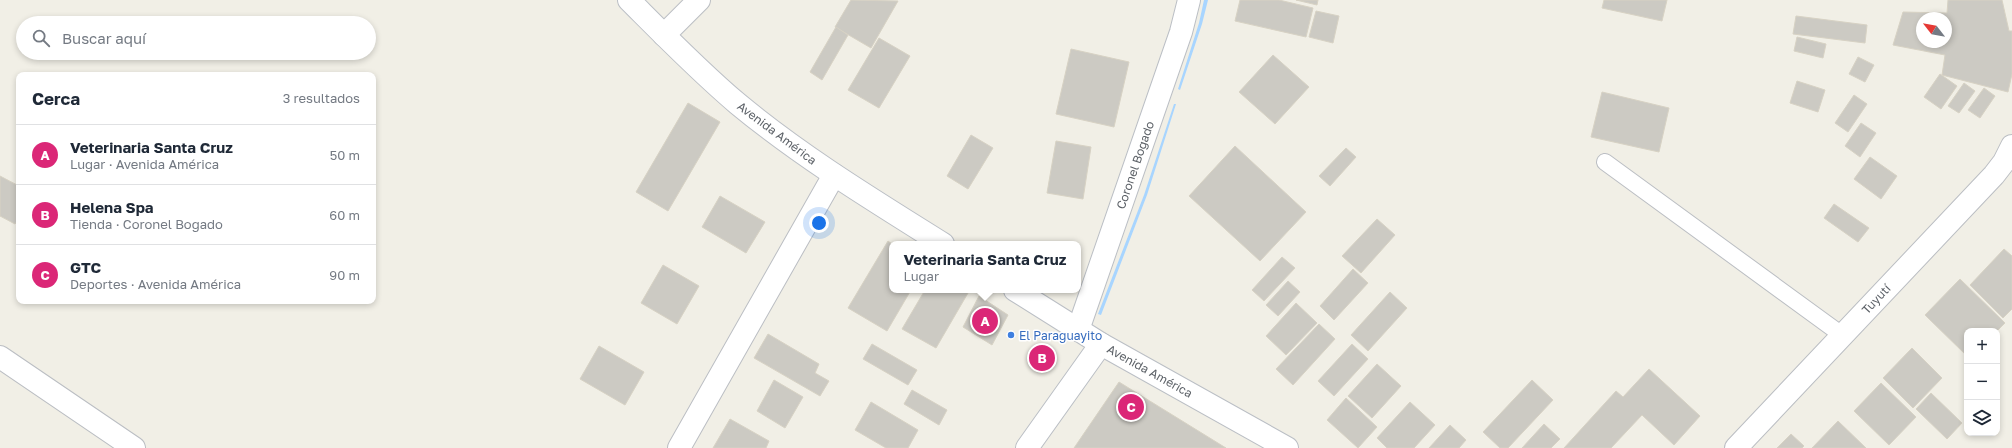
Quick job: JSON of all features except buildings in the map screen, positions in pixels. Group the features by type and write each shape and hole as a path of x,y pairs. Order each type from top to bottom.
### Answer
{"street":[{"name":"Avenida América","path":"629,0 664,35 739,104 834,175 938,241"},
{"path":"664,35 699,0"},
{"name":"Coronel Bogado","path":"1078,330 1181,32 1189,0"},
{"name":"Tuyutí","path":"1736,448 2009,158"},
{"path":"679,448 834,175"},
{"name":"Avenida América","path":"1020,293 1101,344 1287,448"},
{"path":"1028,448 1101,344"},
{"path":"0,357 134,448"}],"lane":[{"path":"1605,162 1842,335"}],"water":[{"path":"1204,0 1208,0 1202,24 1180,90 1178,89 1199,23"},
{"path":"1174,104 1176,104 1147,195 1101,315 1098,314 1144,195"}],"place":[{"name":"Veterinaria Santa Cruz","path":"985,321"},
{"name":"El Paraguayito","path":"1011,335"},
{"name":"Helena Spa","path":"1042,358"},
{"name":"GTC","path":"1131,407"}]}
